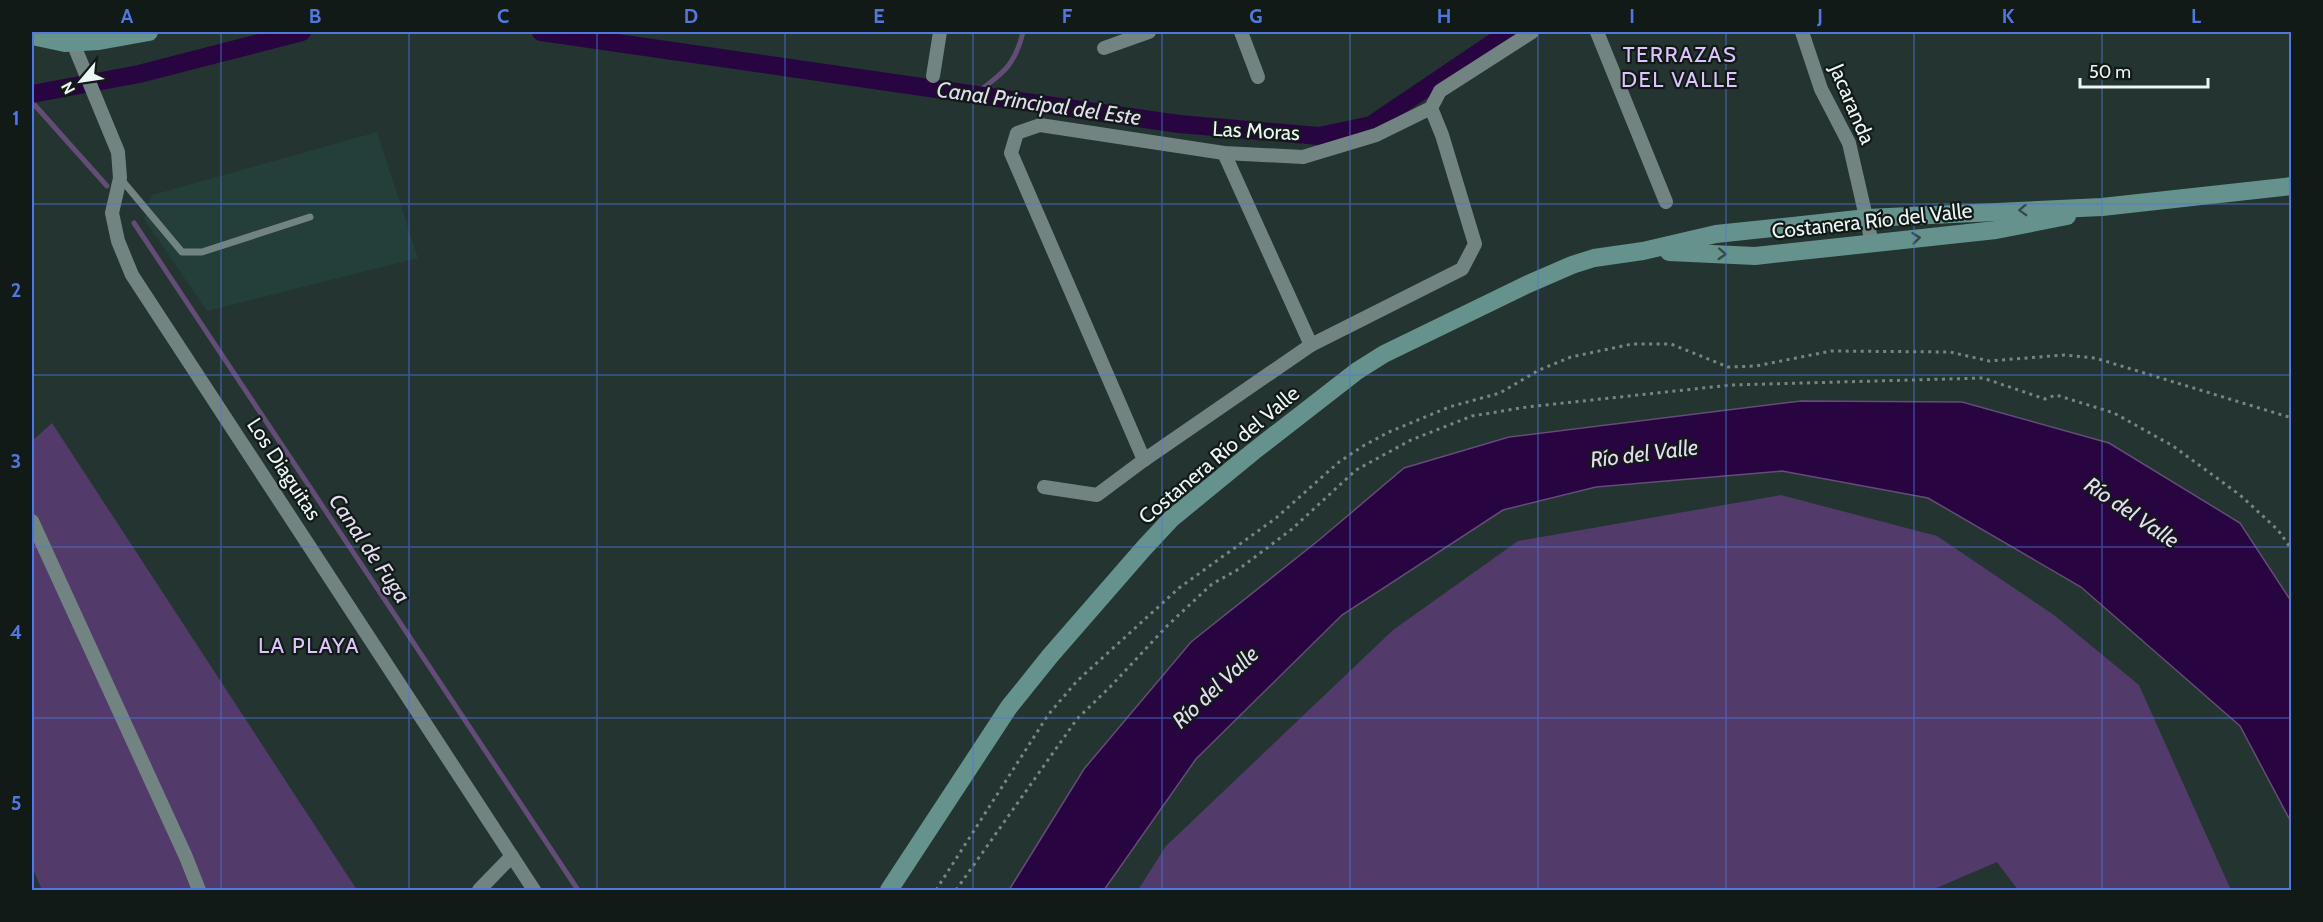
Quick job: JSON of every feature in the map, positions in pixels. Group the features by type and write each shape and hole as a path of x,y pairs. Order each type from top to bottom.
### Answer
{"main road":[{"path":"32,36 73,43 149,32"},
{"name":"Costanera Río del Valle","path":"889,891 1009,707 1106,591 1171,519 1328,393 1384,354 1526,285 1594,258 1643,251 1716,234 1867,218 2102,207 2292,186"},
{"name":"Costanera Río del Valle","path":"1643,251 1755,256 1996,230 2039,223 2102,207"}],"street":[{"path":"933,76 940,32"},
{"path":"1104,48 1149,32"},
{"path":"1241,32 1258,77"},
{"name":"Las Moras","path":"1144,459 1011,153 1017,133 1040,125 1224,153 1303,157 1376,135 1431,108 1440,91 1532,32"},
{"path":"1597,32 1666,202"},
{"name":"Jacaranda","path":"1802,32 1821,89 1849,143 1872,243"},
{"name":"Los Diaguitas","path":"73,43 118,152 120,178 112,213 118,241 132,275 534,891"},
{"path":"1044,487 1097,495 1144,459 1311,345 1462,269 1475,244 1442,135 1431,108"},
{"path":"1224,153 1311,345"},
{"path":"32,521 186,856 199,891"},
{"path":"479,891 512,856"}],"lane":[{"path":"120,178 183,252 202,252 310,217"}],"path":[{"path":"936,891 1048,715 1077,681 1179,588 1276,518 1339,462 1363,446 1389,432 1449,407 1500,393 1539,370 1571,357 1632,344 1671,344 1728,367 1756,366 1831,351 1950,352 1989,361 2064,355 2095,358 2292,418"},
{"path":"956,891 1077,719 1168,625 1212,584 1239,569 1292,529 1356,470 1411,440 1472,416 1527,407 1731,385 1983,378 2045,399 2056,395 2114,413 2174,446 2240,495 2278,530 2292,550"}],"shaded area":[{"path":"377,132 418,258 207,311 144,219 152,195"},
{"path":"52,423 357,890 42,890 32,867 32,441"},
{"path":"1781,495 1937,536 2054,615 2139,685 2231,890 2018,890 1997,862 1932,890 1138,890 1166,846 1393,630 1518,541"}],"water":[{"name":"Río del Valle","path":"1801,401 1962,402 2109,443 2240,523 2291,601 2291,822 2240,726 2081,587 1928,498 1782,471 1596,487 1503,510 1342,615 1196,759 1104,890 1009,890 1084,769 1191,642 1319,540 1404,468 1509,437"}],"waterway":[{"name":"Canal Principal del Este","path":"32,94 139,74 302,32"},
{"name":"Canal Principal del Este","path":"541,32 1179,124 1319,136 1371,125 1509,32"},
{"path":"975,94 1006,68 1016,53 1023,32"},
{"name":"Canal de Fuga","path":"32,102 107,186"},
{"name":"Canal de Fuga","path":"134,223 578,890"}],"district":[{"name":"TERRAZAS DEL VALLE","path":"1680,66"},
{"name":"LA PLAYA","path":"309,645"}]}
